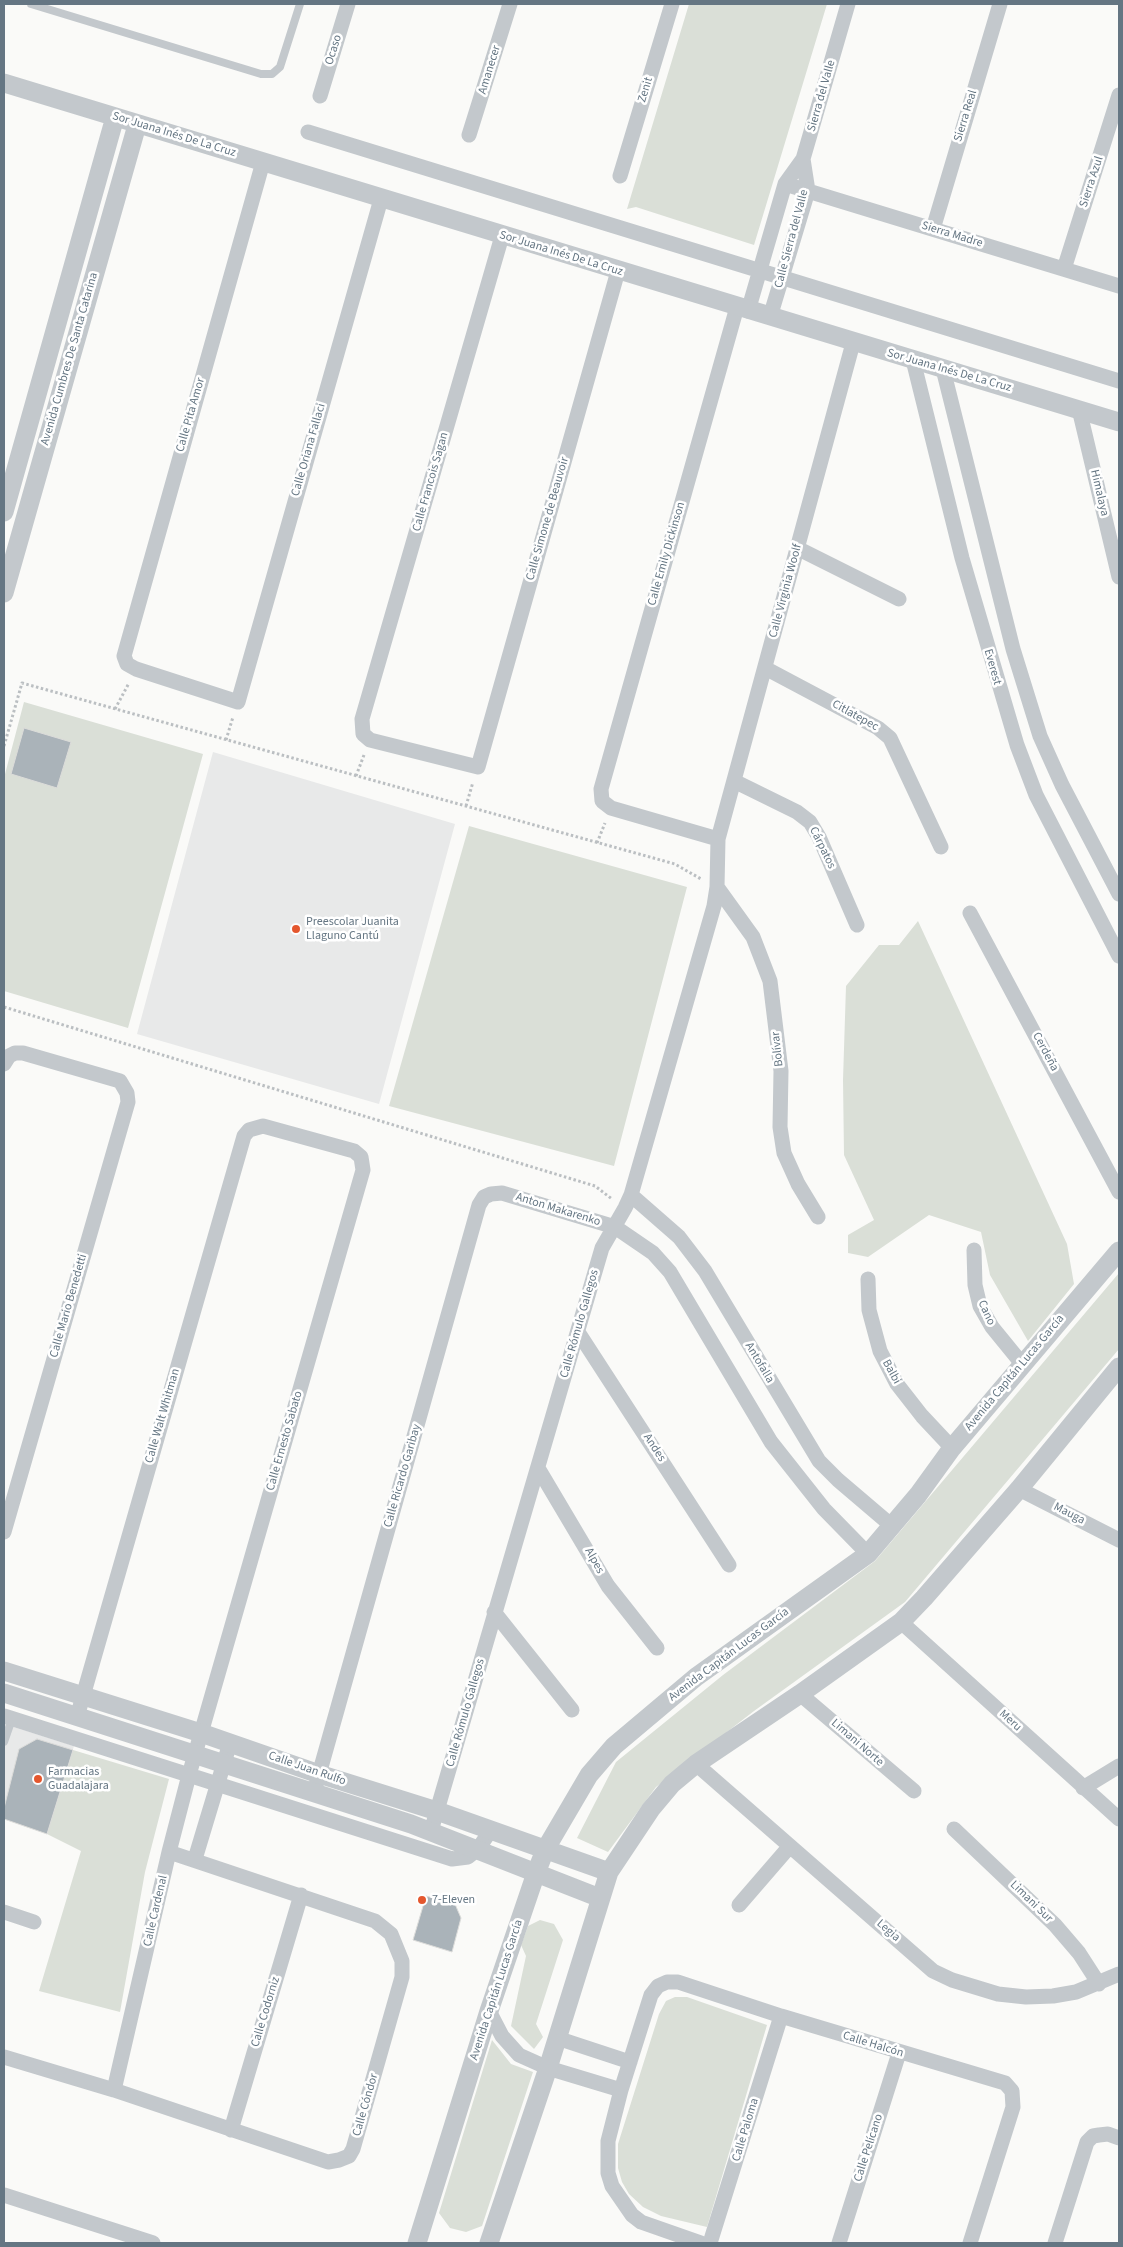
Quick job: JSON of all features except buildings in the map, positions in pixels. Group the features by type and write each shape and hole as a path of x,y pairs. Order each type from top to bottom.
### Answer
{"street":[{"name":"Ocaso","path":"320,96 348,4"},
{"name":"Amanecer","path":"469,135 510,4"},
{"name":"Zenit","path":"620,176 672,4"},
{"name":"Sierra del Valle","path":"785,184 803,159 848,4"},
{"name":"Sierra Real","path":"933,229 1000,4"},
{"name":"Sor Juana Inés De La Cruz","path":"4,83 770,318 1119,422"},
{"name":"Sierra Azul","path":"1064,269 1119,95"},
{"name":"Avenida Cumbres De Santa Catarina","path":"4,512 114,117"},
{"name":"Avenida Cumbres De Santa Catarina","path":"4,593 137,125"},
{"path":"308,132 1119,381"},
{"name":"Calle Sierra del Valle","path":"770,318 808,190 803,159"},
{"name":"Calle Pita Amor","path":"133,668 127,664 124,656 126,647 263,162"},
{"name":"Calle Sierra del Valle","path":"742,309 760,270 785,184"},
{"name":"Sierra Madre","path":"785,184 1119,286"},
{"name":"Calle Oriana Fallaci","path":"238,702 381,199"},
{"name":"Calle Francois Sagan","path":"366,734 362,719 502,236"},
{"name":"Calle Simone de Beauvoir","path":"478,767 618,271"},
{"name":"Calle Emily Dickinson","path":"718,839 611,808 602,801 601,789 742,309"},
{"name":"Calle Virginia Woolf","path":"718,839 853,343"},
{"name":"Everest","path":"913,360 962,558 1017,745 1036,795 1119,956"},
{"name":"Everest","path":"944,369 1013,649 1040,736 1062,785 1119,894"},
{"name":"Himalaya","path":"1079,409 1119,577"},
{"path":"797,548 899,599"},
{"path":"133,668 238,702"},
{"name":"Citlatepec","path":"765,668 878,728 890,738 941,847"},
{"path":"366,734 478,767"},
{"name":"Cárpatos","path":"734,781 797,812 810,822 819,837 857,924"},
{"name":"Calle Rómulo Gallegos","path":"431,1832 602,1248 628,1202 711,916 717,887 718,839"},
{"name":"Bolívar","path":"717,887 753,938 770,981 781,1071 780,1126 784,1153 798,1184 818,1217"},
{"name":"Cerdeña","path":"970,913 1119,1192"},
{"name":"Calle Mario Benedetti","path":"4,1064 9,1056 14,1053 23,1053 120,1081 127,1093 128,1102 4,1532"},
{"name":"Calle Ernesto Sabato","path":"201,1733 363,1170 361,1157 354,1151 264,1126 249,1130 244,1136"},
{"name":"Calle Walt Whitman","path":"77,1717 244,1136"},
{"name":"Anton Makarenko","path":"502,1193 615,1227"},
{"name":"Calle Ricardo Garibay","path":"314,1792 479,1206 484,1198 491,1194 502,1193"},
{"name":"Antofalla","path":"628,1202 679,1238 705,1271 819,1460 838,1480 892,1526"},
{"path":"615,1227 653,1253 670,1272 771,1442 824,1509 868,1554"},
{"name":"Cano","path":"974,1250 975,1285 980,1306 992,1327 1023,1365"},
{"name":"Avenida Capitán Lucas García","path":"417,2243 489,2011 536,1873 545,1850 589,1775 614,1746 696,1677 868,1554 952,1448 1119,1251"},
{"name":"Balbi","path":"868,1278 869,1310 880,1351 897,1384 922,1416 952,1448"},
{"name":"Andes","path":"578,1332 730,1565"},
{"path":"489,2243 548,2068 609,1872 651,1809 672,1784 696,1764 800,1694 901,1622 1019,1489 1119,1367"},
{"name":"Alpes","path":"538,1468 608,1586 657,1648"},
{"name":"Mauga","path":"1019,1489 1119,1540"},
{"path":"494,1612 572,1710"},
{"name":"Meru","path":"901,1622 1119,1819"},
{"name":"Calle Juan Rulfo","path":"4,1671 201,1733 320,1774 437,1811 609,1872"},
{"name":"Calle Juan Rulfo","path":"4,1693 314,1792 431,1832 600,1898"},
{"name":"Limani Norte","path":"800,1694 914,1791"},
{"path":"8,1717 452,1860 468,1857 478,1850 491,1830"},
{"name":"Calle Cardenal","path":"114,2090 169,1852 201,1733"},
{"path":"195,1859 230,1743"},
{"name":"Legia","path":"696,1764 933,1971 952,1980 998,1994 1026,1996 1053,1996 1076,1992 1119,1974"},
{"path":"1083,1788 1119,1766"},
{"name":"Limani Sur","path":"954,1829 1054,1925 1079,1953 1098,1984"},
{"path":"739,1905 790,1846"},
{"name":"Calle Cóndor","path":"4,2057 114,2090 328,2162 349,2156 353,2148 402,1977 402,1961 391,1934 376,1921 301,1894 169,1852"},
{"name":"Calle Codorniz","path":"231,2130 301,1894"},
{"path":"4,1912 34,1922"},
{"name":"Calle Halcón","path":"701,2243 641,2222 621,2202 612,2186 608,2173 608,2142 621,2090 651,1995 658,1986 667,1982 678,1982 899,2053 1005,2083 1012,2091 1014,2108 970,2243"},
{"path":"489,2011 502,2036 519,2055 548,2068 621,2090"},
{"name":"Calle Paloma","path":"710,2243 781,2016"},
{"path":"557,2038 630,2062"},
{"name":"Calle Pelícano","path":"839,2243 899,2053"},
{"path":"1055,2243 1087,2142 1093,2136 1114,2136"},
{"path":"4,2195 116,2238 152,2243"}],"lane":[{"path":"34,4 261,74 272,74 280,68 300,4"},
{"path":"4,1742 8,1717"}],"path":[{"path":"115,709 133,668"},
{"path":"4,746 22,683 675,864 717,887"},
{"path":"226,740 238,702"},
{"path":"356,776 366,734"},
{"path":"466,806 478,767"},
{"path":"4,1007 595,1186 628,1202"}],"shaded area":[{"path":"689,4 827,4 754,245 636,207 627,209"},
{"path":"24,702 203,754 128,1028 4,991 4,778"},
{"name":"Preescolar Juanita Llaguno Cantú","path":"213,752 455,824 379,1104 137,1034"},
{"path":"469,826 687,887 614,1166 389,1106"},
{"path":"918,921 1067,1244 1074,1284 1028,1341 990,1275 981,1232 929,1215 868,1257 848,1253 848,1235 874,1220 844,1155 843,1080 846,986 879,945 899,945"},
{"path":"1119,1273 1119,1349 905,1602 754,1711 656,1787 608,1852 577,1838 616,1762 723,1675 875,1561"},
{"name":"Farmacias Guadalajara","path":"4,1724 74,1746 47,1834 4,1819"},
{"path":"73,1750 169,1779 145,1872 120,2012 39,1991 81,1851 47,1834"},
{"path":"540,1920 554,1924 563,1940 536,2024 543,2037 534,2049 511,2026 526,1956 521,1945 528,1926"},
{"path":"675,1997 687,1997 767,2025 707,2227 661,2216 643,2207 629,2194 622,2182 618,2168 618,2144 659,2014 666,2001"},
{"path":"492,2040 511,2064 533,2072 482,2226 466,2232 450,2228 439,2213"}],"place":[{"name":"Preescolar Juanita Llaguno Cantú","path":"296,929"},
{"name":"Farmacias Guadalajara","path":"38,1779"},
{"name":"7-Eleven","path":"422,1900"}]}
